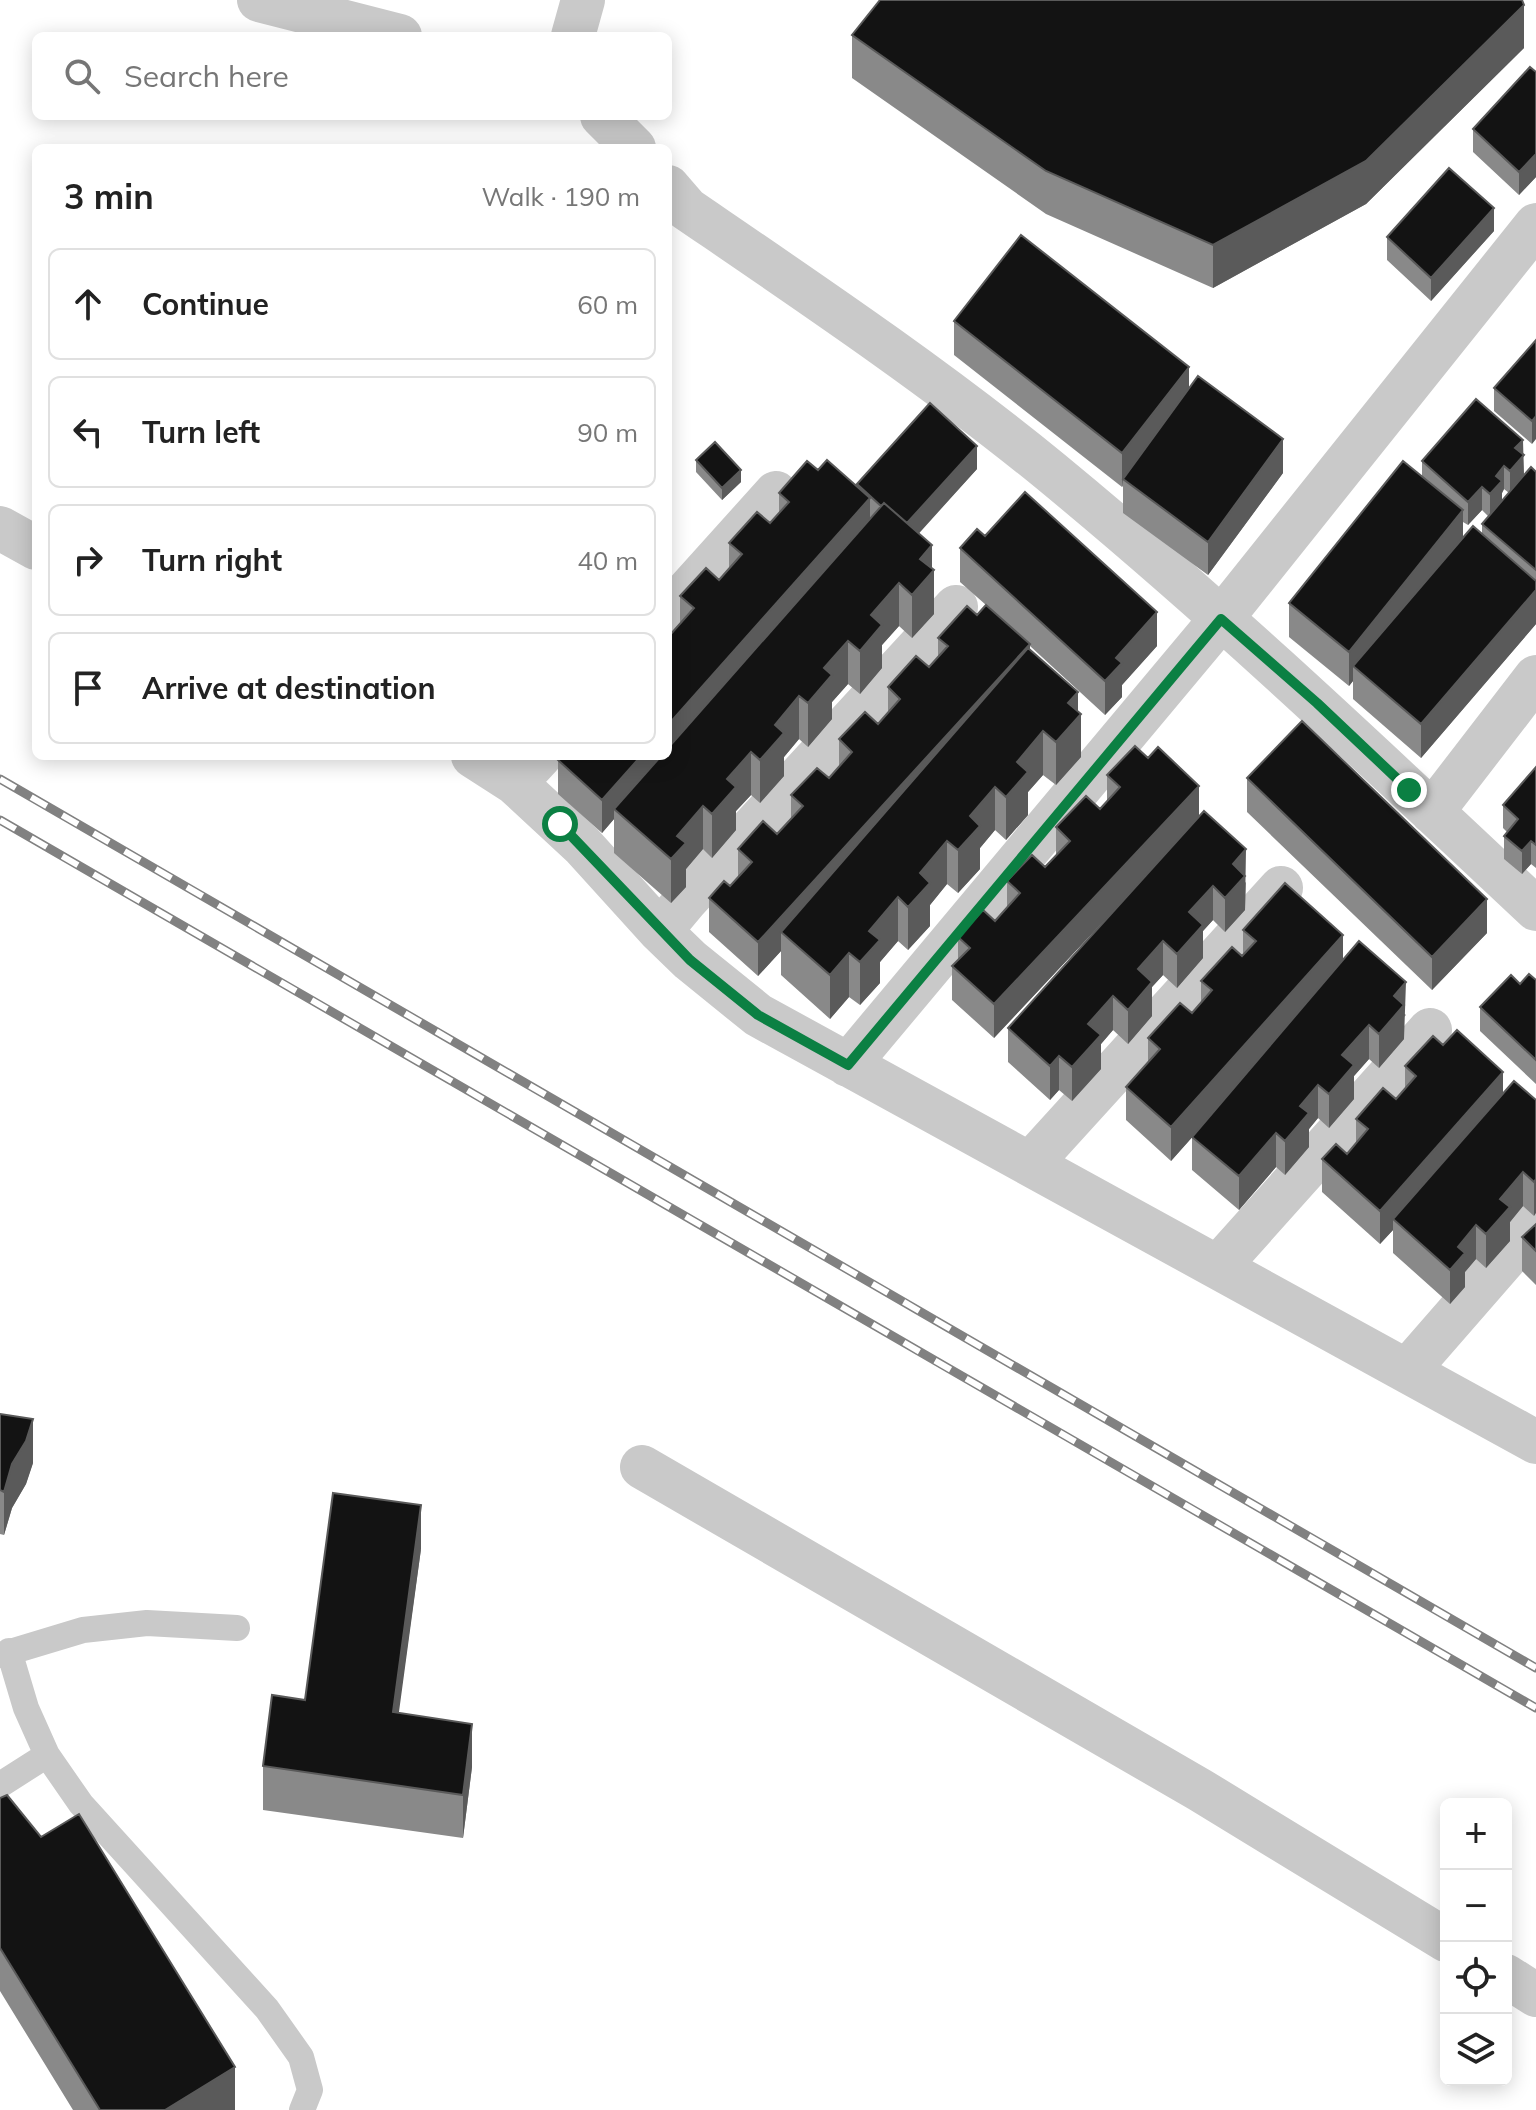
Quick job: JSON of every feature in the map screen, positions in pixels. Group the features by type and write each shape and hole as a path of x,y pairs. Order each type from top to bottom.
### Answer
{"street":[{"path":"259,0 384,32"},
{"path":"574,32 583,0"},
{"path":"606,120 630,144"},
{"path":"674,211 848,318 1037,461 1317,703 1536,909"},
{"path":"848,1065 1221,619 1536,225"},
{"path":"672,609 776,493"},
{"path":"0,528 32,546"},
{"path":"660,931 956,607"},
{"path":"1432,812 1536,677"},
{"path":"490,760 527,769 582,845 660,931 690,960 758,1015 1536,1442"},
{"path":"1031,1163 1281,888"},
{"path":"1218,1267 1430,1030"},
{"path":"1407,1371 1536,1223"},
{"path":"642,1467 1200,1790 1440,1936"},
{"path":"1512,1980 1536,1995"}],"lane":[{"path":"237,1628 147,1623 83,1630 5,1653 47,1755 81,1804 267,2009 301,2057 310,2090 302,2110"},
{"path":"0,1785 47,1755"}],"building":[{"path":"880,0 1522,0 1524,5 1366,161 1213,245 1046,171 852,35"},
{"path":"1530,67 1536,72 1536,154 1519,172 1473,129"},
{"path":"1449,168 1494,208 1431,278 1387,237"},
{"path":"1021,235 1189,367 1122,453 954,321"},
{"path":"1536,340 1536,416 1532,421 1494,388"},
{"path":"1198,376 1283,439 1208,542 1123,479"},
{"path":"1476,399 1523,440 1515,448 1524,455 1510,471 1504,466 1496,476 1502,481 1490,494 1482,487 1468,502 1422,461"},
{"path":"930,403 977,446 907,523 884,503 881,506 857,484"},
{"path":"715,442 741,470 722,488 696,460"},
{"path":"827,460 870,498 672,721 672,633 694,608 680,596 706,568 719,580 742,554 729,543 757,512 770,523 789,502 779,493 807,461 818,470"},
{"path":"1403,461 1463,510 1349,652 1289,603"},
{"path":"1531,467 1536,472 1536,570 1482,524"},
{"path":"1025,492 1157,612 1116,658 1122,663 1105,681 960,548 977,529 985,536"},
{"path":"884,503 932,545 920,559 934,570 912,595 899,583 871,615 882,625 860,651 848,641 824,668 832,675 808,703 799,696 775,725 784,733 760,760 751,752 727,779 736,787 712,814 703,806 677,836 686,843 671,859 614,809 657,760 672,760 672,743"},
{"path":"1473,526 1536,581 1536,590 1421,724 1353,666"},
{"path":"986,605 1030,644 758,942 709,898 724,881 730,886 752,862 738,849 763,821 777,834 803,806 791,795 817,768 829,778 852,752 839,739 865,712 878,724 900,699 888,687 916,656 929,667 948,646 938,638 967,606 977,615"},
{"path":"1028,648 1078,692 1068,703 1081,714 1056,742 1043,731 1017,762 1028,772 1006,797 995,787 970,816 980,826 958,850 947,841 920,873 930,883 908,907 898,897 869,931 880,940 860,962 849,953 830,975 781,932"},
{"path":"1302,721 1487,899 1432,957 1247,778"},
{"path":"1135,746 1148,758 1158,747 1199,786 994,1004 952,966 970,948 958,937 983,910 995,921 1020,893 1007,881 1032,855 1045,867 1070,841 1056,827 1086,796 1100,809 1120,787 1107,775"},
{"path":"558,760 637,760 602,800"},
{"path":"1536,767 1536,845 1531,841 1522,851 1504,836 1518,819 1503,805"},
{"path":"1204,811 1246,849 1233,864 1245,876 1225,898 1213,886 1189,912 1203,925 1177,954 1163,941 1138,969 1152,982 1128,1010 1113,996 1088,1024 1101,1035 1072,1067 1059,1056 1050,1066 1008,1028"},
{"path":"1285,883 1343,935 1171,1127 1126,1087 1160,1049 1148,1038 1180,1003 1192,1013 1212,990 1201,981 1232,947 1242,956 1256,941 1243,930"},
{"path":"1359,941 1406,982 1394,996 1404,1005 1379,1034 1369,1025 1342,1055 1354,1065 1329,1094 1318,1085 1300,1106 1309,1113 1285,1141 1276,1133 1239,1176 1192,1137"},
{"path":"1529,974 1536,980 1536,1060 1480,1007 1511,975 1520,984"},
{"path":"1457,1030 1503,1072 1380,1211 1322,1159 1336,1144 1347,1154 1368,1129 1356,1119 1383,1088 1396,1099 1416,1076 1405,1066 1433,1036 1443,1045"},
{"path":"1514,1081 1536,1100 1536,1179 1534,1182 1523,1172 1500,1199 1510,1207 1486,1234 1476,1225 1458,1247 1465,1253 1450,1270 1393,1219"},
{"path":"1536,1224 1536,1251 1522,1237"},
{"path":"0,1414 33,1419 26,1441 12,1464 4,1492 0,1490"},
{"path":"333,1493 421,1505 393,1712 472,1724 463,1795 263,1766 272,1695 305,1700"},
{"path":"7,1795 41,1837 79,1814 235,2067 165,2110 100,2110 0,1948 0,1798"}],"railway":[{"path":"0,779 1536,1668"},
{"path":"0,820 1536,1708"}],"route":[{"path":"560,824 690,960 758,1015 848,1065 1221,619 1317,703 1409,790"}]}
